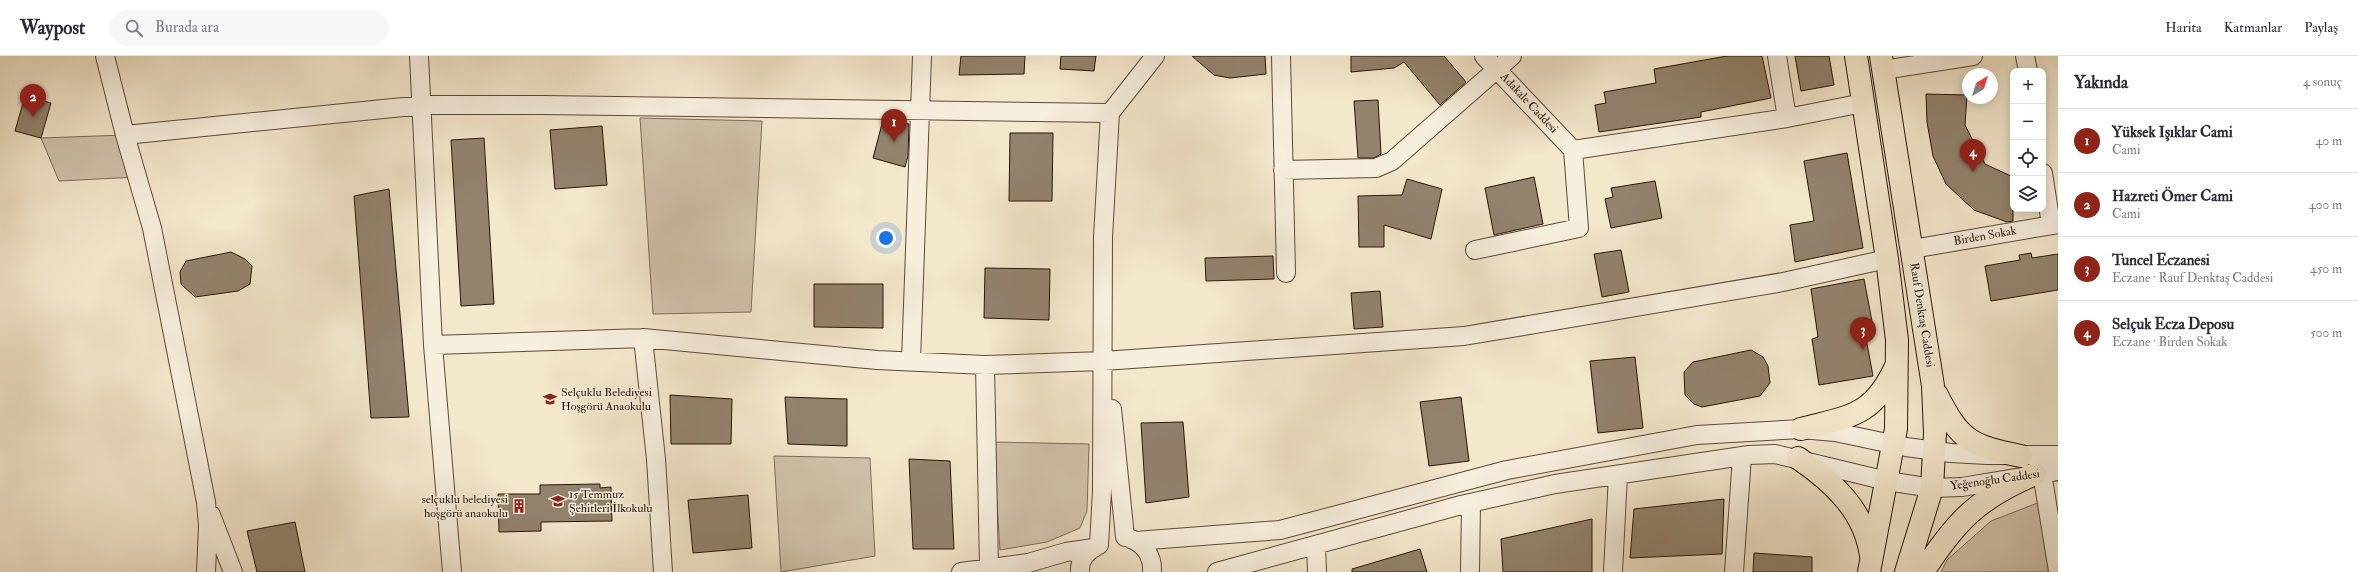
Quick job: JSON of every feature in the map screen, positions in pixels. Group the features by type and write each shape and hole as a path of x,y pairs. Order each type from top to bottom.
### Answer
{"main road":[{"path":"1856,56 1896,324 1898,363 1894,445 1870,567"},
{"name":"Rauf Denktaş Caddesi","path":"1882,63 1933,386 1934,451 1932,488 1906,572"},
{"path":"1800,429 1856,414 1868,408 1883,391 1898,363"},
{"path":"1933,386 1948,417 1963,435 1986,447 2021,456"},
{"path":"1798,458 1834,485 1851,505 1867,536 1870,567"},
{"path":"1924,572 1946,537 1963,517 2013,483 2045,473"}],"street":[{"path":"105,56 125,135 152,228 206,502 208,526 206,572"},
{"path":"420,56 433,345 452,572"},
{"path":"911,361 922,56"},
{"path":"1080,572 1080,566 1084,556 1096,546 1102,491 1103,237 1110,113 1154,56"},
{"path":"1281,56 1286,273"},
{"name":"Adakale Caddesi","path":"1484,56 1573,150"},
{"path":"1283,170 1376,168 1392,160 1512,56"},
{"path":"1777,56 1787,118"},
{"path":"1882,63 1973,56"},
{"path":"2025,56 2027,68"},
{"path":"1475,250 1579,228 1573,150 1787,118 1863,103"},
{"path":"125,135 423,105 543,105 1110,113"},
{"path":"2044,176 2055,225"},
{"name":"Birden Sokak","path":"1912,249 2055,225"},
{"path":"433,345 643,338 877,360 985,365 1103,361 1464,336 1783,282 1887,259"},
{"path":"643,338 656,459 663,572"},
{"path":"1103,361 1112,407 1130,539 1148,552 1153,562 1152,572"},
{"path":"985,365 989,568"},
{"name":"Yeğenoğlu Caddesi","path":"961,572 1028,563 1066,552 1096,546 1108,540 1280,530 1507,470 1697,435 1800,429 1835,432 1894,445 1934,451 1965,454 2021,456 2058,455"},
{"name":"Yeğenoğlu Caddesi","path":"1218,572 1471,503 1555,484 1742,456 1775,454 1798,458 1887,481 1932,488 1962,486 2045,473"},
{"path":"1734,572 1742,456"},
{"path":"2045,473 2058,571"},
{"path":"1613,572 1618,475"},
{"path":"206,502 233,572"},
{"path":"1470,572 1471,503"},
{"path":"1316,545 1317,572"}],"shaded area":[{"path":"640,118 762,121 751,312 653,314"},
{"path":"125,135 137,177 59,181 41,138"},
{"path":"993,442 1089,444 1087,511 1080,528 1047,542 1000,550"},
{"path":"774,456 870,458 875,556 781,572"},
{"path":"2040,502 2049,572 1941,572 1947,560 1991,521"}],"building":[{"path":"961,56 1025,56 1024,74 959,75"},
{"path":"1061,56 1096,56 1094,71 1060,69"},
{"path":"1192,56 1265,56 1266,74 1230,78 1214,75"},
{"path":"1351,56 1444,56 1466,82 1440,105 1404,62 1394,68 1351,72"},
{"path":"1727,56 1762,56 1771,98 1701,112 1701,117 1599,132 1595,105 1606,103 1604,92 1656,83 1654,69"},
{"path":"1795,56 1829,56 1834,85 1801,91"},
{"path":"1926,94 1962,95 1962,104 1966,104 1965,125 1985,164 2010,176 2010,212 2013,212 2013,221 2007,222 1974,210 1946,184 1933,156 1927,122"},
{"path":"25,96 51,103 41,138 15,131"},
{"path":"1378,100 1381,154 1374,158 1358,158 1354,101"},
{"path":"883,120 909,124 908,156 905,167 873,158"},
{"path":"602,126 607,185 555,189 550,130"},
{"path":"1010,133 1053,133 1052,201 1009,201"},
{"path":"484,138 494,304 461,306 451,140"},
{"path":"1847,153 1863,248 1795,262 1790,225 1814,221 1804,161"},
{"path":"1534,177 1543,224 1494,235 1485,188"},
{"path":"1407,179 1442,189 1431,239 1384,225 1384,247 1359,247 1358,196 1402,195"},
{"path":"1655,181 1662,218 1611,228 1605,199 1613,197 1611,188"},
{"path":"389,189 409,417 371,418 354,196"},
{"path":"1621,250 1629,292 1602,297 1594,254"},
{"path":"231,252 245,259 252,266 250,284 238,291 195,297 181,284 180,272 186,261"},
{"path":"2031,253 2032,258 2058,254 2058,290 1991,301 1985,266 2020,260 2019,255"},
{"path":"1273,256 1274,279 1206,281 1205,258"},
{"path":"985,268 1050,269 1049,320 984,318"},
{"path":"1864,279 1874,332 1865,333 1873,376 1819,385 1812,339 1818,337 1811,289"},
{"path":"814,284 883,284 883,328 814,327"},
{"path":"1380,291 1383,327 1354,329 1351,293"},
{"path":"1751,350 1763,357 1768,366 1770,383 1760,396 1702,407 1694,404 1685,395 1684,372 1693,362"},
{"path":"1635,357 1643,428 1598,433 1590,361"},
{"path":"670,395 732,399 731,444 671,444"},
{"path":"785,397 847,399 847,446 788,444"},
{"path":"1461,397 1469,461 1429,466 1420,402"},
{"path":"1183,422 1189,497 1146,503 1141,423"},
{"path":"909,459 950,461 954,549 913,549"},
{"path":"600,484 600,488 611,487 612,521 541,522 541,531 499,532 498,494 540,494 540,485"},
{"path":"748,495 752,548 693,553 688,500"},
{"path":"1724,499 1722,554 1630,558 1634,509"},
{"path":"1592,519 1592,572 1503,572 1501,539"},
{"path":"295,522 305,572 257,572 247,531"},
{"path":"1420,549 1427,572 1352,572 1352,569"},
{"path":"1754,553 1812,557 1812,572 1753,572"}],"place":[{"name":"Hazreti Ömer Cami","path":"33,117"},
{"name":"Yüksek Işıklar Cami","path":"894,142"},
{"name":"Selçuk Ecza Deposu","path":"1973,172"},
{"name":"Tuncel Eczanesi","path":"1863,350"},
{"name":"Selçuklu Belediyesi Hoşgörü Anaokulu","path":"550,399"},
{"name":"15 Temmuz Şehitleri İlkokulu","path":"558,501"},
{"name":"selçuklu belediyesi hoşgörü anaokulu","path":"519,506"}]}
